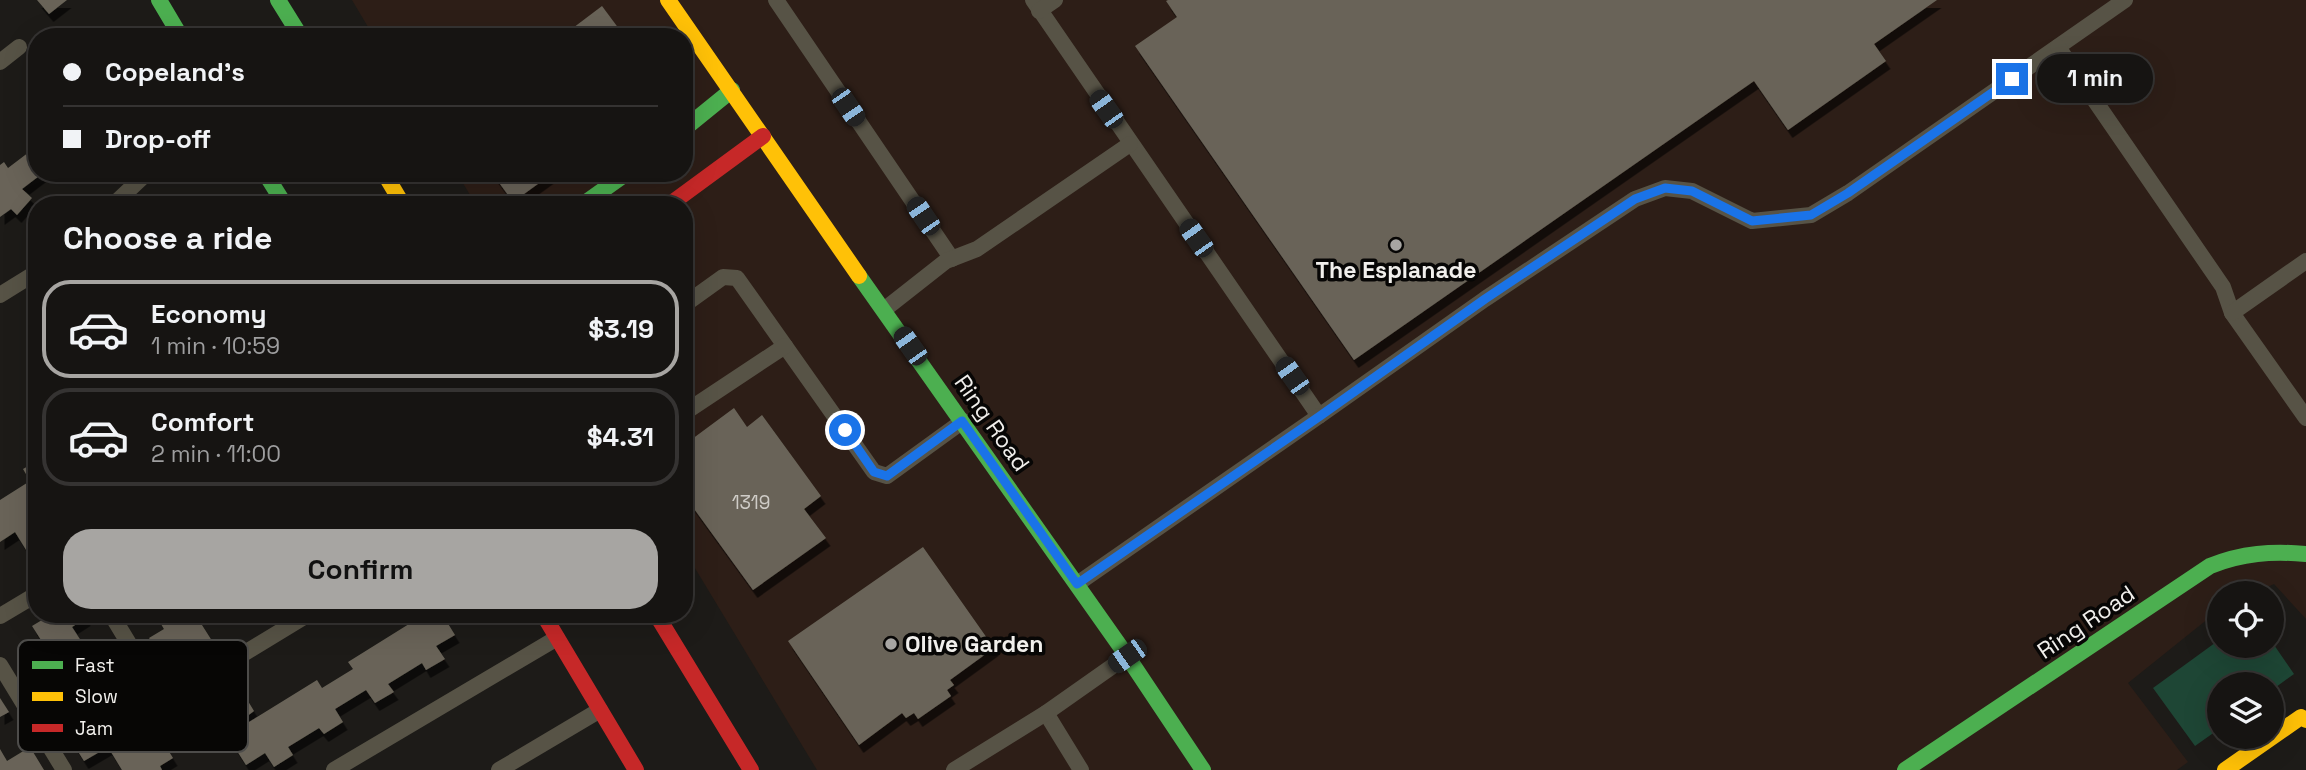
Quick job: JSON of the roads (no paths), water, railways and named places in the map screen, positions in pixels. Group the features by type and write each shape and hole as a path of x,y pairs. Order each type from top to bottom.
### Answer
{"street":[{"path":"159,0 176,28"},
{"path":"278,0 295,28"},
{"name":"Ring Road","path":"668,0 688,28"},
{"name":"Ring Road","path":"693,35 1127,656 1203,770"},
{"path":"693,122 732,90"},
{"path":"681,196 763,136"},
{"path":"272,182 288,196"},
{"path":"595,196 614,182"},
{"name":"Ring Road","path":"1905,770 2210,566 2224,559 2263,552 2306,554"},
{"path":"548,623 636,770"},
{"path":"650,623 674,644"},
{"path":"661,623 751,770"},
{"path":"2225,770 2304,718"}],"lane":[{"path":"776,0 952,259"},
{"path":"1055,0 1036,6 1320,416"},
{"path":"1077,584 1485,299 1635,199 1665,188 1692,191 1752,221 1811,215 1848,193 2125,0"},
{"path":"0,62 19,47"},
{"path":"2058,47 2223,287 2232,313 2306,418"},
{"path":"885,309 952,259 977,249 1130,144"},
{"path":"123,196 137,182"},
{"path":"2232,313 2306,261"},
{"path":"693,298 723,276 737,278 874,472 887,476 962,421"},
{"path":"0,295 28,278"},
{"path":"693,407 785,346"},
{"path":"0,616 28,599"},
{"path":"116,623 127,640"},
{"path":"248,651 294,623"},
{"path":"334,770 557,638"},
{"path":"954,770 1046,713 1127,656"},
{"path":"0,665 18,695"},
{"path":"499,770 600,710"},
{"path":"1046,713 1081,770"},
{"path":"53,752 64,770"}],"place":[{"name":"The Esplanade","path":"1396,245"},
{"name":"Olive Garden","path":"891,644"}]}
